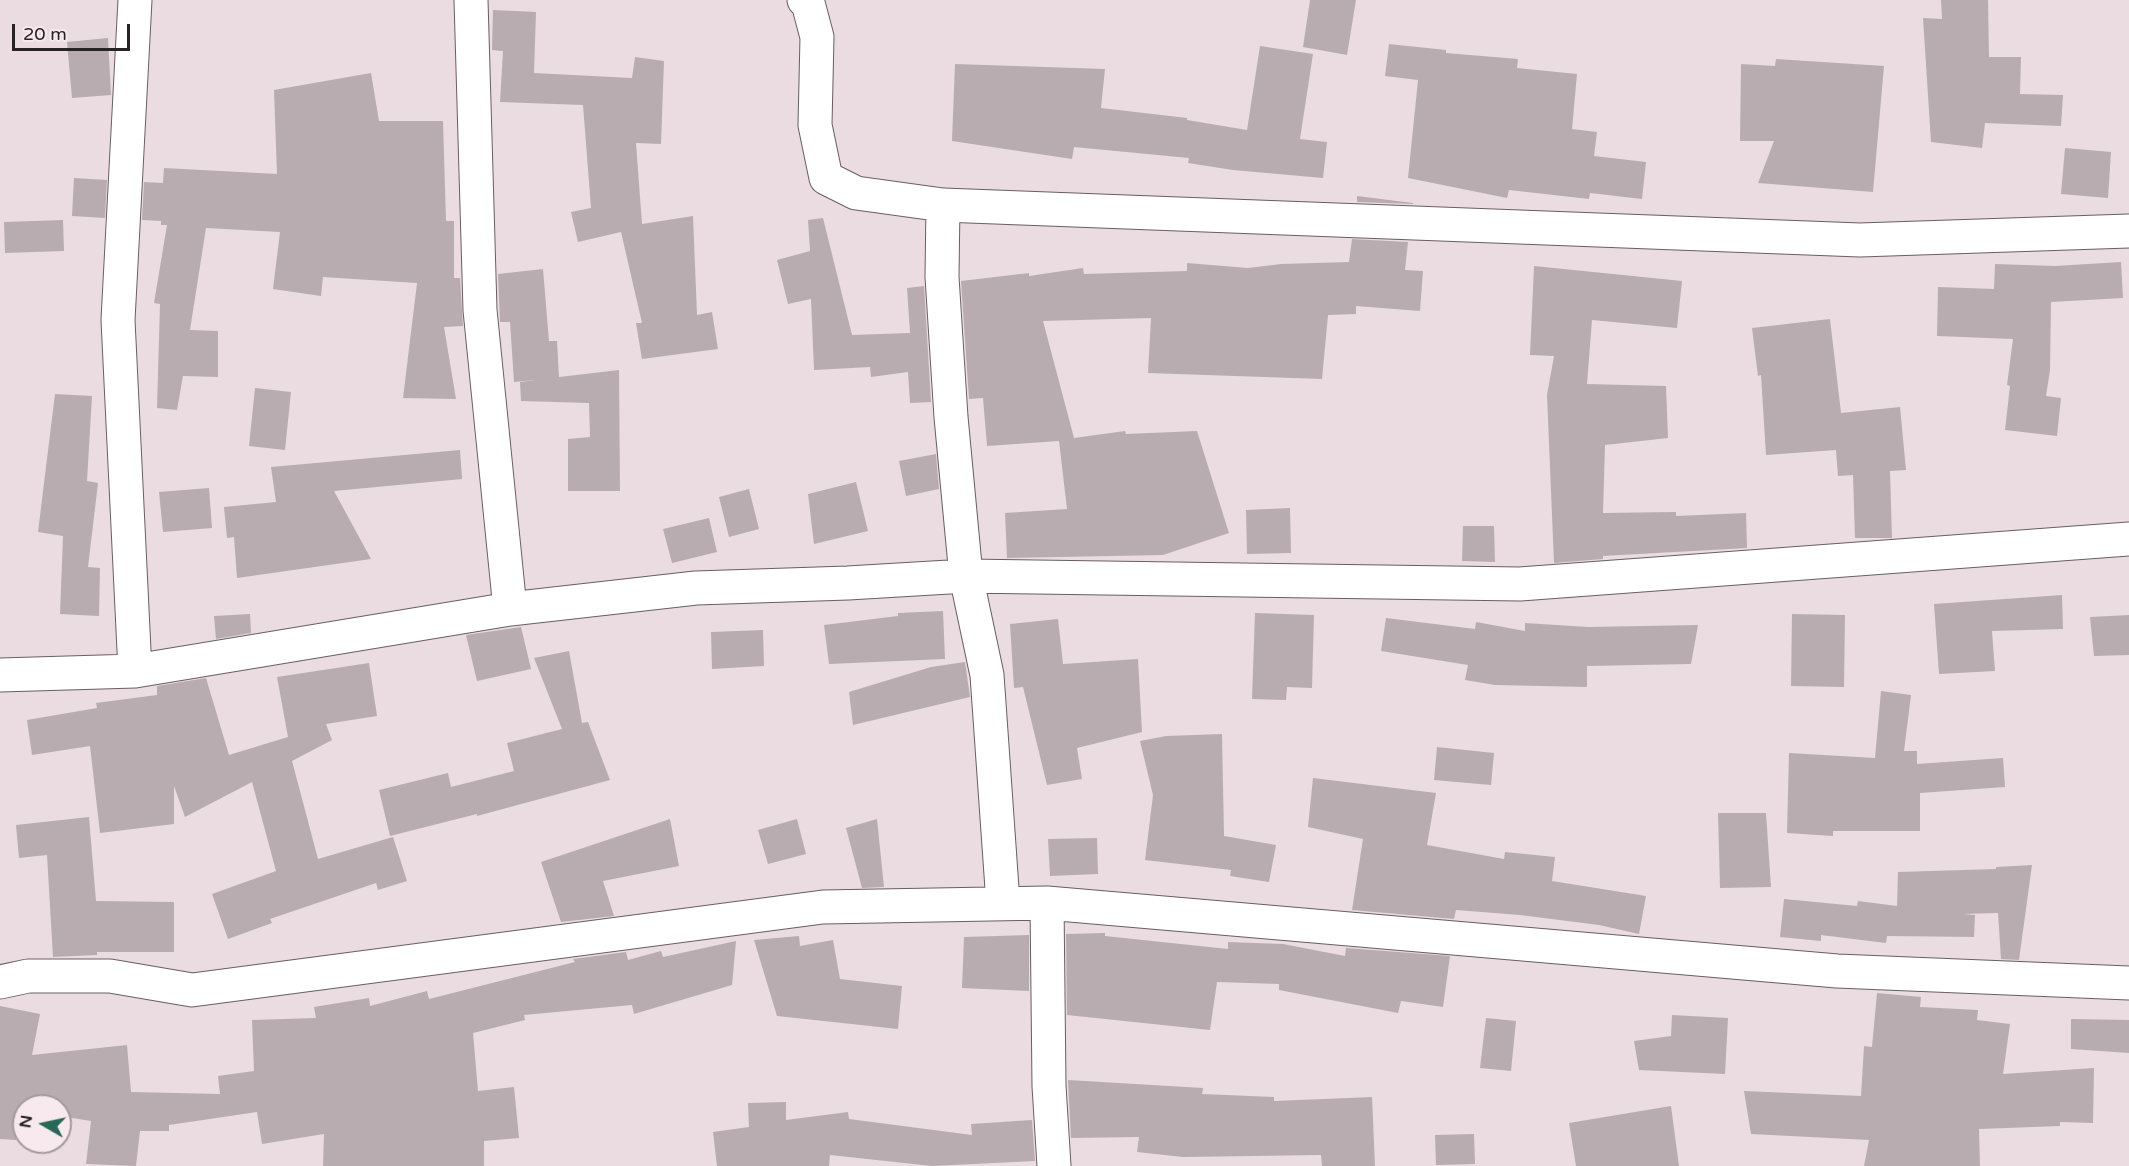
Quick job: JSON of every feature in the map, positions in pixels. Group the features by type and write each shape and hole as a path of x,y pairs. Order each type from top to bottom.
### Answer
{"street":[{"path":"135,0 118,320 135,671"},
{"path":"471,0 480,310 510,609"},
{"path":"804,0 808,3 817,37 815,125 826,178 856,193 943,205 1860,240 2129,231"},
{"path":"943,205 942,277 951,417 966,576 987,675 1003,903"},
{"path":"0,675 135,671 510,609 696,588 966,576 1521,584 2129,539"},
{"path":"1047,903 1050,1086 1054,1166"},
{"path":"0,982 28,976 110,976 192,990 823,907 1047,903 1838,971 2129,983"}],"building":[{"path":"1310,0 1356,0 1347,55 1303,47"},
{"path":"1941,0 1988,0 1989,57 2021,57 2020,94 2063,95 2061,126 1985,123 1982,148 1931,142 1923,18 1942,19"},
{"path":"493,10 536,12 534,73 632,78 635,57 664,61 661,144 636,143 642,224 693,216 697,315 712,312 718,349 642,359 636,323 642,323 621,232 578,242 571,212 591,208 583,105 500,102 503,51 492,50"},
{"path":"108,38 111,95 72,98 67,42"},
{"path":"1389,44 1446,50 1446,53 1518,59 1517,68 1577,74 1572,129 1597,132 1594,156 1646,162 1642,199 1590,193 1589,199 1509,190 1507,198 1408,178 1418,80 1385,76"},
{"path":"1260,46 1313,54 1300,139 1327,142 1323,178 1233,170 1188,163 1189,158 1074,147 1072,159 952,141 955,64 1105,69 1101,108 1187,118 1187,120 1247,130"},
{"path":"1776,59 1884,66 1873,192 1758,183 1774,141 1740,141 1741,64 1775,66"},
{"path":"371,73 379,121 443,121 446,221 454,221 454,278 460,278 463,326 444,327 456,399 403,398 417,283 323,277 321,296 273,289 280,232 206,228 190,330 218,331 218,377 183,376 177,410 157,408 160,304 154,303 167,225 161,225 161,221 142,220 144,182 163,183 164,168 277,174 274,90"},
{"path":"2065,148 2111,152 2108,198 2061,194"},
{"path":"74,178 107,180 105,218 72,216"},
{"path":"1357,196 1413,203 1413,204 1357,202"},
{"path":"823,218 852,335 910,333 907,288 924,286 931,402 910,403 908,372 871,377 870,367 814,370 811,299 788,304 777,260 810,251 808,220"},
{"path":"63,220 64,251 5,253 4,222"},
{"path":"1352,239 1408,242 1405,270 1423,271 1420,311 1356,306 1356,314 1328,315 1322,379 1148,373 1151,318 1043,321 1074,438 1125,431 1126,434 1197,431 1229,533 1163,555 1007,558 1005,513 1067,509 1059,441 987,446 983,398 969,399 961,281 1029,273 1029,276 1083,268 1084,274 1187,271 1187,263 1248,268 1281,264 1349,262"},
{"path":"2121,262 2123,298 2051,302 2050,370 2046,396 2061,398 2057,436 2005,430 2010,386 2007,385 2013,339 1937,336 1938,287 1994,289 1995,264 2055,266"},
{"path":"1534,266 1682,281 1677,328 1592,320 1587,384 1666,386 1668,438 1605,445 1603,513 1676,512 1676,516 1746,513 1747,548 1603,556 1603,559 1554,563 1547,395 1554,356 1530,355"},
{"path":"543,269 549,341 557,341 559,377 619,370 620,491 568,491 568,439 590,437 589,403 521,401 520,382 535,380 514,382 510,322 500,322 498,274"},
{"path":"1830,319 1841,413 1900,407 1906,470 1890,471 1892,538 1855,538 1853,475 1838,476 1836,450 1766,455 1761,375 1758,376 1752,328"},
{"path":"255,388 291,392 285,450 249,446"},
{"path":"55,394 92,396 87,481 98,483 88,567 100,568 99,616 60,614 63,536 38,532"},
{"path":"460,450 462,479 334,491 371,559 237,578 234,537 227,538 224,507 276,502 271,467"},
{"path":"936,454 939,489 906,496 899,461"},
{"path":"856,482 868,531 814,544 808,494"},
{"path":"209,488 212,528 163,532 159,492"},
{"path":"749,489 759,529 729,537 719,497"},
{"path":"1290,508 1291,553 1247,554 1246,510"},
{"path":"709,518 717,552 672,563 663,529"},
{"path":"1463,526 1494,526 1495,562 1462,561"},
{"path":"2062,595 2063,629 1992,631 1995,671 1939,674 1934,604"},
{"path":"943,611 945,659 829,664 824,625 898,616 898,613"},
{"path":"1255,613 1314,615 1312,688 1287,687 1286,700 1252,699"},
{"path":"250,614 251,633 216,639 214,616"},
{"path":"1792,614 1845,615 1844,687 1791,686"},
{"path":"2129,615 2129,655 2094,656 2090,617"},
{"path":"1386,618 1475,629 1476,622 1525,631 1525,623 1588,627 1698,625 1691,664 1587,666 1587,687 1495,685 1465,680 1468,665 1381,651"},
{"path":"1058,619 1063,664 1138,659 1142,732 1077,748 1082,779 1047,785 1023,687 1014,688 1010,624"},
{"path":"521,627 531,669 477,681 466,635"},
{"path":"763,630 764,666 712,669 711,632"},
{"path":"569,651 582,723 588,722 610,780 477,816 477,814 390,836 379,790 448,773 451,787 514,771 507,743 562,729 534,658"},
{"path":"965,662 970,697 853,725 849,692 931,667"},
{"path":"369,663 377,716 326,724 332,740 292,761 318,859 393,837 407,881 378,890 376,883 270,919 272,923 228,939 212,894 276,871 252,782 185,817 174,786 174,824 100,833 90,746 32,755 27,720 97,708 96,703 157,695 157,686 206,678 229,755 288,737 277,677"},
{"path":"1881,691 1911,695 1904,751 1917,751 1917,764 2003,758 2005,787 1920,793 1920,831 1833,831 1833,836 1787,833 1789,753 1875,758"},
{"path":"1222,734 1224,836 1276,845 1269,882 1230,876 1231,870 1145,860 1153,795 1140,741 1166,736"},
{"path":"1437,747 1494,753 1491,785 1434,780"},
{"path":"1313,778 1436,793 1427,845 1504,859 1505,852 1555,857 1552,881 1646,896 1639,934 1599,925 1520,915 1456,910 1454,919 1352,910 1363,839 1308,827"},
{"path":"1718,813 1766,813 1771,887 1720,888"},
{"path":"89,817 96,901 174,902 174,952 97,952 97,955 53,957 47,855 19,858 16,825"},
{"path":"670,819 679,866 603,881 614,916 561,922 541,862"},
{"path":"797,819 806,854 768,864 758,830"},
{"path":"877,819 884,887 862,888 846,828"},
{"path":"1097,838 1098,874 1050,876 1048,839"},
{"path":"2032,865 2019,960 2001,959 1998,913 1963,914 1975,915 1974,937 1887,936 1886,943 1821,935 1821,941 1780,937 1784,899 1857,906 1858,901 1897,906 1898,872 1996,869 1996,867"},
{"path":"1105,933 1105,936 1228,949 1228,942 1283,944 1345,956 1346,948 1450,956 1443,1007 1401,1001 1398,1013 1279,990 1279,984 1217,982 1210,1030 1067,1015 1066,934"},
{"path":"1029,935 1029,991 962,988 964,937"},
{"path":"799,936 800,946 833,940 840,979 902,986 898,1029 777,1016 754,940"},
{"path":"736,941 732,985 634,1014 632,1005 524,1015 525,1020 473,1033 478,1091 514,1087 519,1138 484,1141 484,1166 323,1166 324,1134 262,1144 257,1112 169,1125 169,1131 140,1131 136,1166 86,1164 91,1121 72,1118 72,1094 12,1094 12,1140 0,1139 0,1006 40,1014 32,1055 127,1045 131,1092 220,1094 218,1076 254,1071 252,1020 316,1018 314,1007 369,998 370,1006 427,991 429,999 575,962 573,959 626,952 628,960 661,951 663,957"},
{"path":"1877,993 1921,997 1920,1007 1978,1010 1977,1020 2010,1024 2003,1074 2094,1068 2093,1123 2060,1122 2060,1126 1979,1129 1980,1166 1864,1166 1869,1140 1751,1134 1744,1091 1861,1096 1864,1046 1872,1047"},
{"path":"1672,1015 1728,1018 1725,1074 1639,1070 1634,1041 1671,1036"},
{"path":"1486,1018 1516,1021 1511,1071 1480,1068"},
{"path":"2071,1019 2129,1020 2129,1053 2071,1049"},
{"path":"1068,1080 1203,1088 1202,1094 1274,1097 1274,1101 1372,1097 1375,1166 1322,1166 1321,1155 1183,1157 1137,1152 1139,1137 1071,1138"},
{"path":"786,1102 786,1120 848,1112 849,1119 972,1135 971,1124 1032,1120 1035,1161 932,1166 830,1155 829,1166 717,1166 713,1132 749,1127 748,1103"},
{"path":"1671,1106 1679,1166 1576,1166 1569,1123"},
{"path":"1474,1134 1475,1164 1436,1165 1435,1135"}]}
